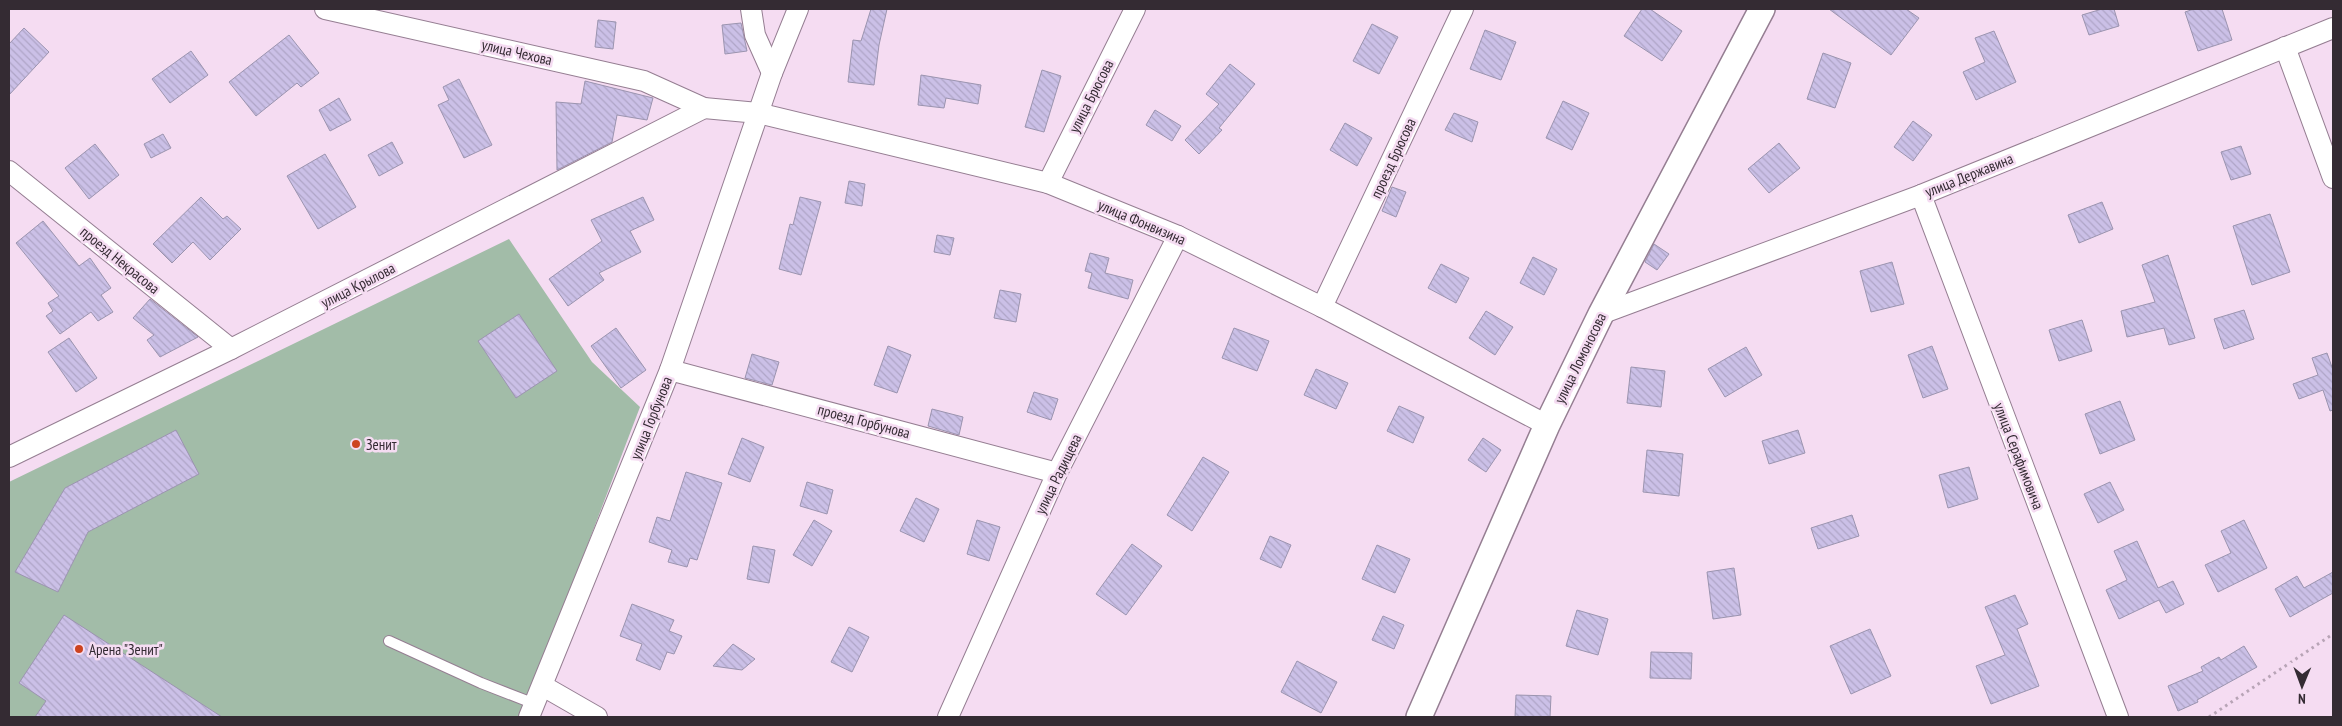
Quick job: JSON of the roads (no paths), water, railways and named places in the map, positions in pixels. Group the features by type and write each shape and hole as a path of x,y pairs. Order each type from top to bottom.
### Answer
{"street":[{"name":"улица Чехова","path":"325,9 644,81 704,108"},
{"path":"751,9 755,35 772,73"},
{"name":"улица Горбунова","path":"535,703 670,370 772,73 798,9"},
{"name":"улица Брюсова","path":"1048,183 1135,9"},
{"name":"проезд Брюсова","path":"1322,307 1463,9"},
{"name":"улица Ломоносова","path":"1419,717 1547,425 1601,314 1762,9"},
{"name":"улица Державина","path":"1601,314 1921,195 2333,28"},
{"path":"2284,47 2333,178"},
{"name":"улица Фонвизина","path":"704,108 758,113 1048,183 1178,236 1322,307 1547,425"},
{"name":"улица Крылова","path":"9,457 231,349 704,108"},
{"name":"проезд Некрасова","path":"9,171 231,349"},
{"name":"улица Серафимовича","path":"1921,195 2118,717"},
{"name":"улица Радищева","path":"948,717 1057,472 1178,236"},
{"name":"проезд Горбунова","path":"670,370 1057,472"},
{"path":"535,703 597,717"}],"lane":[{"path":"389,642 492,683 535,703"}],"place":[{"name":"Зенит","path":"356,444"},
{"name":"Арена \"Зенит\"","path":"79,649"}]}
